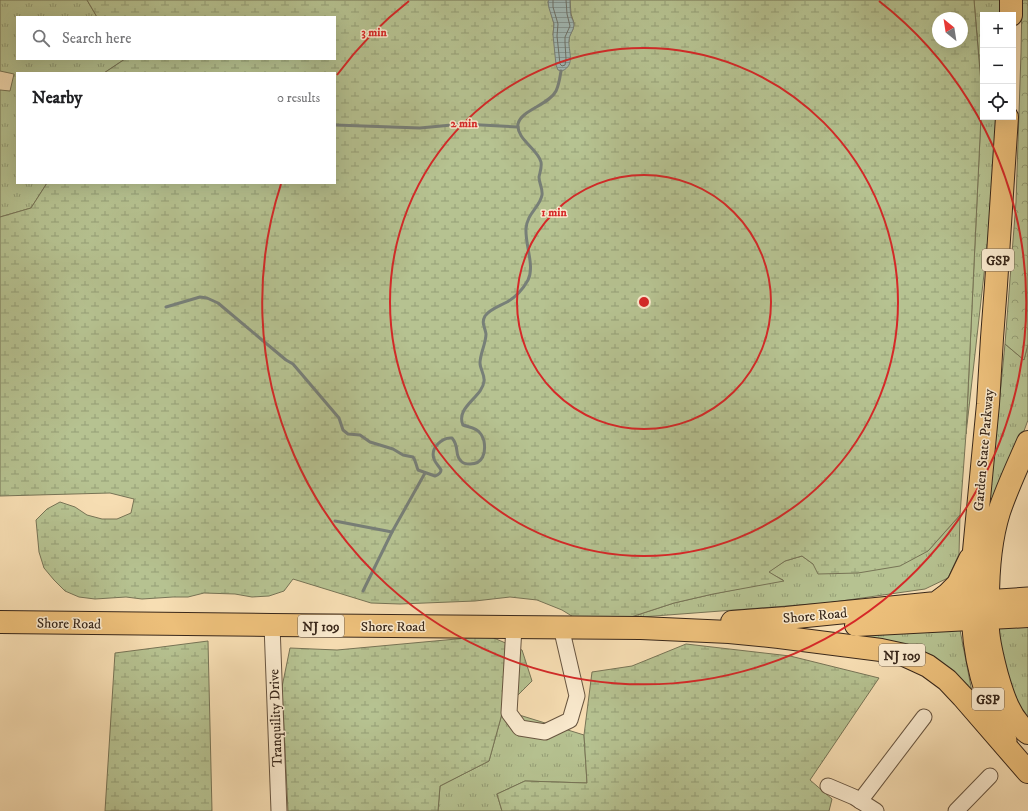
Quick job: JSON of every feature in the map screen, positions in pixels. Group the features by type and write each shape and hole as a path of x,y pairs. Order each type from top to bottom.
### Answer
{"highway":[{"path":"1010,12 1011,0"},
{"name":"Garden State Parkway","path":"979,609 974,551 988,404 1007,120"},
{"path":"1028,442 1010,482 996,523 991,546 989,573 979,609 989,638 1004,696 1014,718 1021,728 1028,733"},
{"path":"936,603 958,584 974,551"},
{"name":"Shore Road","path":"641,628 786,618 936,603"},
{"path":"728,632 979,609 1028,616"},
{"name":"Shore Road","path":"0,622 641,628 728,632"},
{"name":"NJ 109","path":"728,632 881,650 904,655 928,666 947,680 1028,772"}],"main road":[{"name":"NJ 109","path":"979,609 1028,597"},
{"name":"Shore Road","path":"936,603 979,609"},
{"name":"Garden State Parkway","path":"979,609 976,658 984,690 997,722 1028,772"}],"street":[{"name":"Tranquility Drive","path":"272,625 279,811"},
{"path":"514,627 510,713 520,728 545,732 570,720 577,696 561,627"},
{"path":"860,801 924,717"},
{"path":"956,811 990,776"},
{"path":"828,786 860,801 876,811"}],"green space":[{"path":"0,0 87,0 96,16 16,16 16,60 124,60 106,72 16,72 16,184 46,184 31,208 0,217 0,90 10,91 14,74 0,71"},
{"path":"87,0 549,0 548,2 554,24 553,35 569,42 569,37 574,23 571,14 570,0 974,0 980,71 981,120 966,434 960,515 928,551 900,566 858,573 818,574 813,564 802,556 785,561 769,572 784,581 674,603 628,618 575,618 562,610 537,600 510,597 475,601 400,604 371,603 293,579 284,591 269,596 252,597 235,594 204,593 188,597 142,599 126,597 95,599 79,597 65,591 44,568 39,552 36,520 47,509 60,502 75,507 87,515 102,519 117,519 131,513 134,499 110,493 0,496 0,217 31,208 46,184 336,184 336,72 106,72 124,60 336,60 336,16 96,16"},
{"path":"974,0 1001,0 1001,12 980,12 980,71"},
{"path":"1022,0 1028,0 1028,344 1024,360 1005,344 1016,202"},
{"path":"981,120 997,120 993,194 966,434"},
{"path":"1005,344 1024,360 1028,344 1028,420 1014,458 989,508"},
{"path":"960,515 959,554 948,578 925,589 827,603 628,618 674,603 783,580 768,572 785,561 802,556 813,564 928,551"},
{"path":"1028,622 1028,723 1008,690 996,624"},
{"path":"960,630 972,692 841,636 869,633"},
{"path":"489,636 522,650 532,681 503,710 489,761 440,786 438,811 288,811 282,687 290,648 337,650"},
{"path":"208,641 212,811 105,811 115,653"},
{"path":"686,644 790,656 879,678 810,780 832,799 829,811 502,811 497,794 525,781 587,783 584,735 592,672 632,666"},
{"path":"503,710 584,735 587,783 525,781 497,794 502,811 438,811 440,786 489,761"}],"water":[{"path":"549,0 570,0 571,16 574,25 569,40 570,61 569,65 562,71 558,70 556,65 553,35 554,24 549,8"}],"waterway":[{"path":"166,307 200,297 207,298 218,303 286,360 293,364 339,418 343,430 348,434 360,435 370,442 393,449 403,455 413,457 418,470 435,476 440,473 441,470 435,462 433,455 435,447 441,441 448,438 452,438 454,441 459,459 462,462 465,464 474,464 478,462 484,454 484,441 479,431 463,425 462,419 466,407 479,392 484,381 480,363 486,337 483,323 484,318 490,311 507,302 522,290 528,280 530,274 530,262 526,229 531,214 539,203 542,195 539,177 541,162 539,157 520,134 518,124 524,115 552,96 558,86 561,71"},
{"path":"336,125 420,128 462,124 518,127"},
{"path":"363,591 392,532 425,473"},
{"path":"335,521 392,532"}]}
